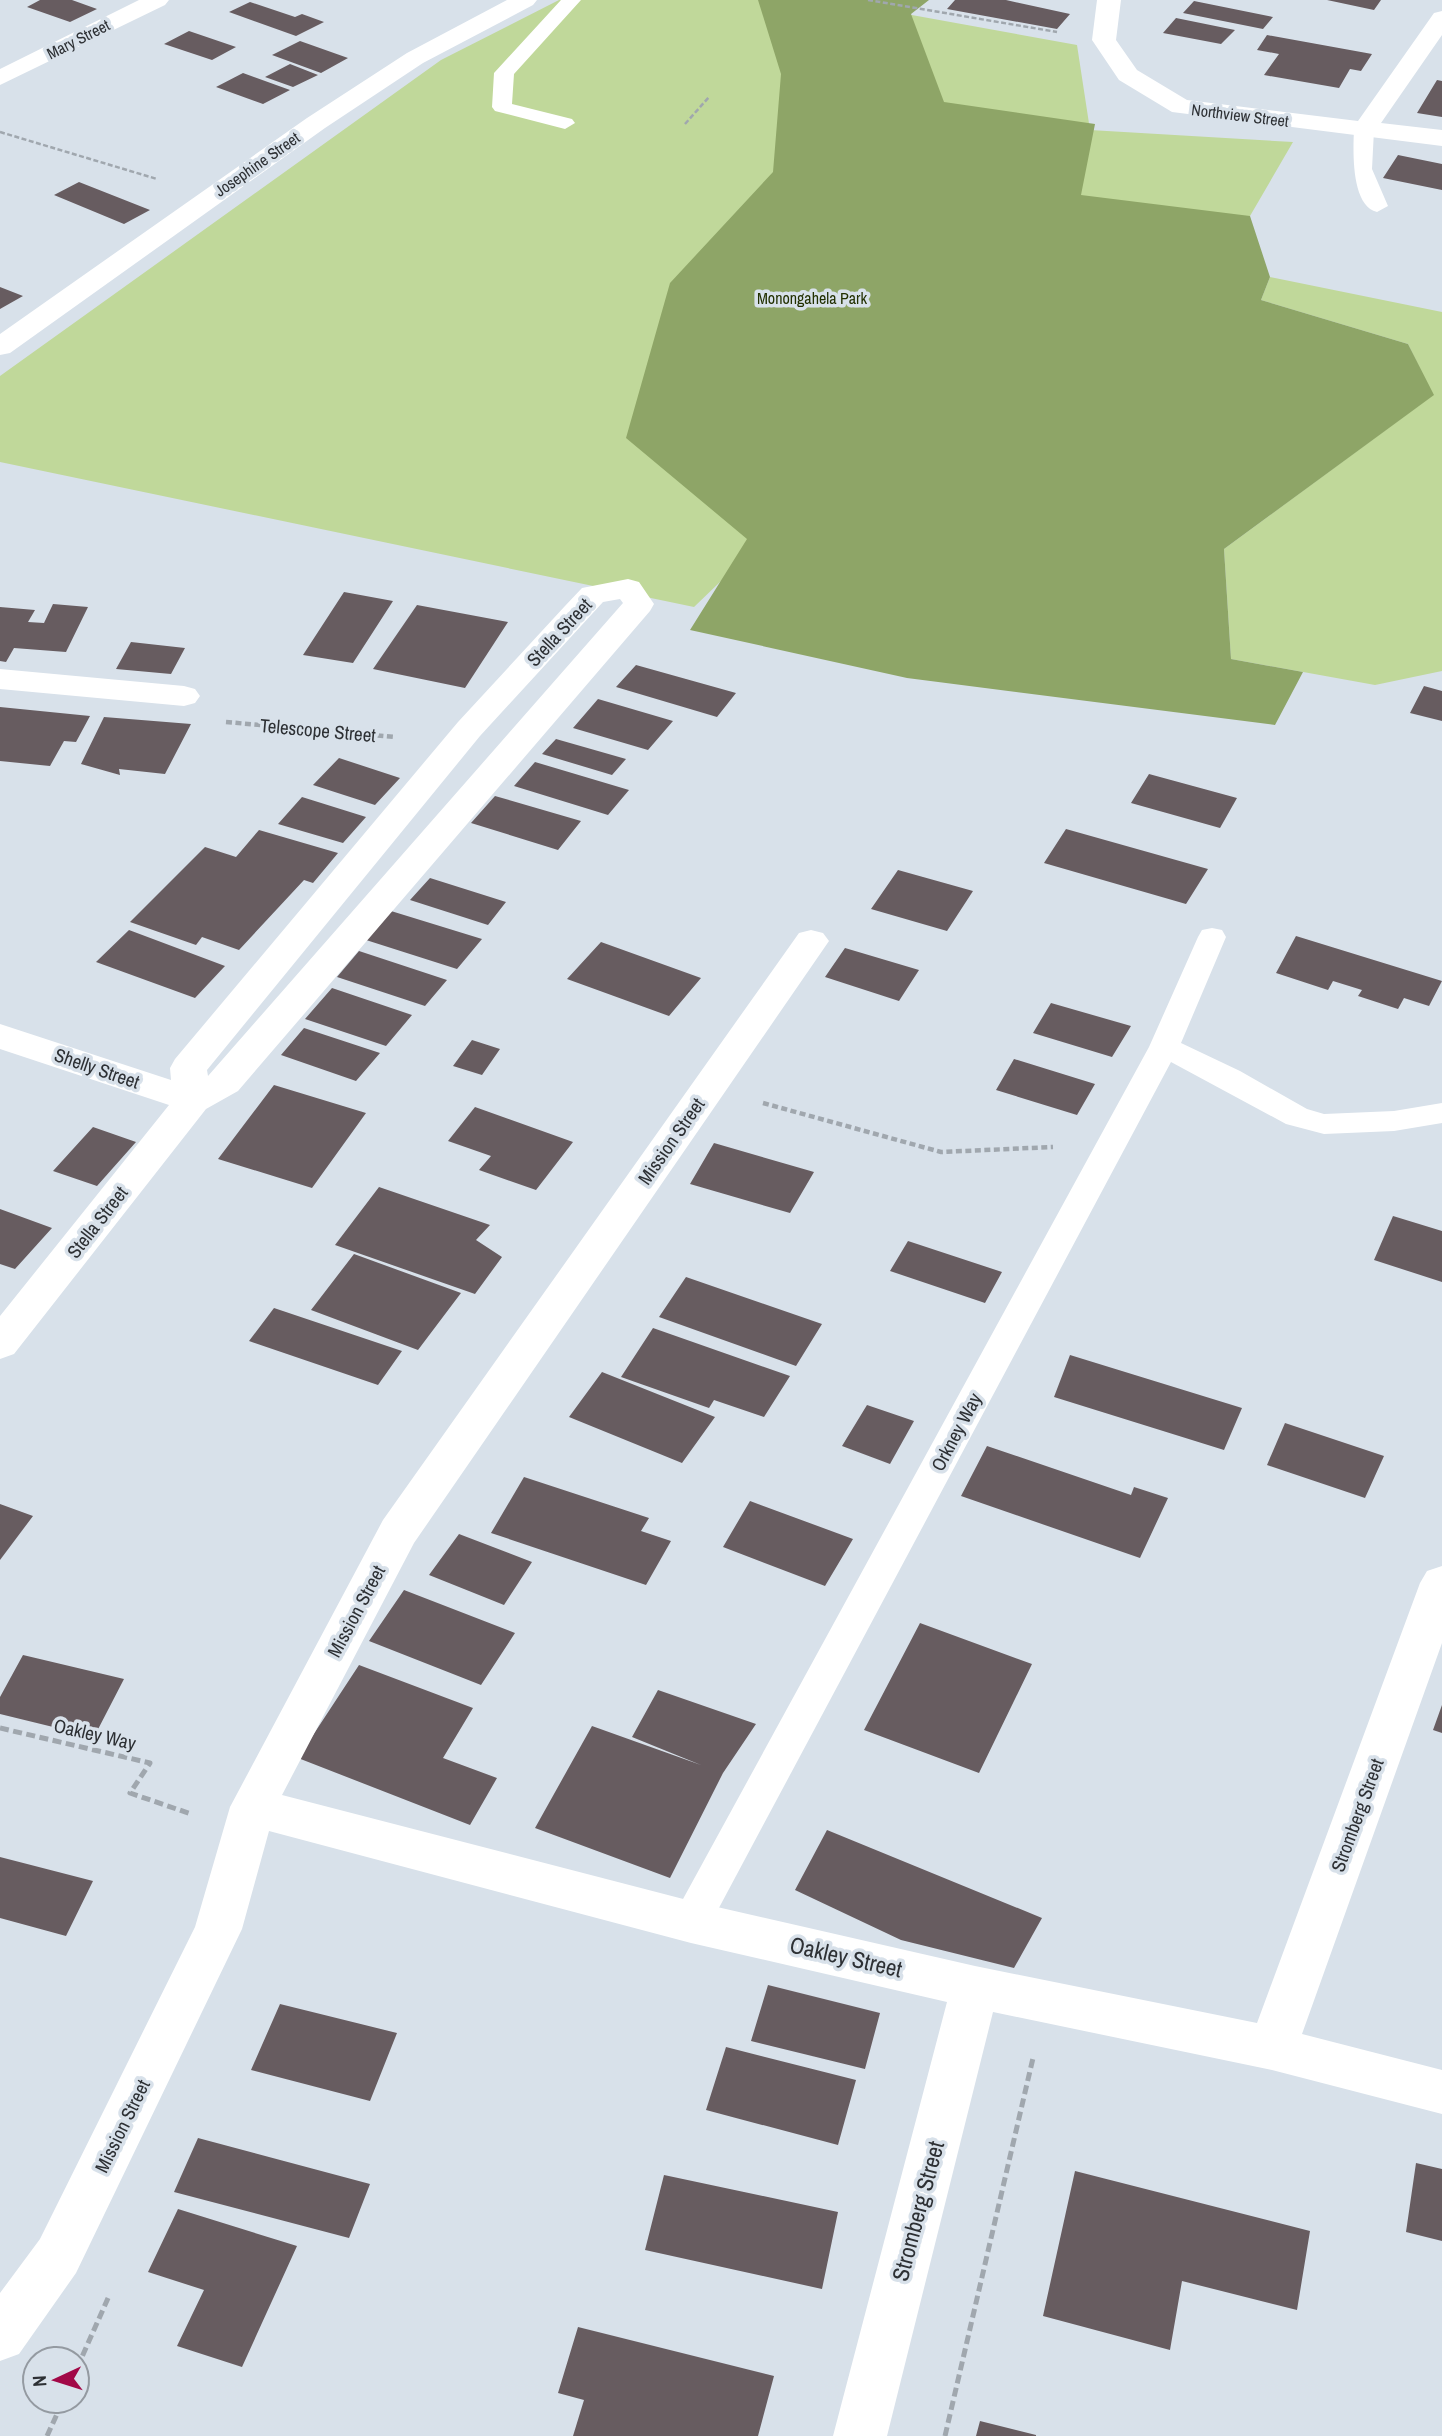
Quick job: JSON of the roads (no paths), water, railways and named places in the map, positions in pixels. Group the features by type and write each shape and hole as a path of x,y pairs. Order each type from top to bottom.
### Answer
{"street":[{"name":"Mary Street","path":"0,78 156,0"},
{"name":"Josephine Street","path":"0,347 316,122 415,58 526,0"},
{"name":"Northview Street","path":"1109,0 1104,40 1128,75 1181,107 1442,138"},
{"path":"1364,130 1442,18"},
{"name":"Stella Street","path":"0,1344 193,1100 225,1082 639,604 628,588 593,595 449,753 188,1068 193,1100"},
{"path":"0,679 184,696"},
{"name":"Mission Street","path":"0,2336 58,2256 218,1929 253,1807 398,1532 811,941"},
{"name":"Shelly Street","path":"0,1035 193,1100"},
{"name":"Stromberg Street","path":"1272,2048 1442,1583"},
{"name":"Oakley Street","path":"253,1807 691,1922 975,1987 1272,2048 1442,2092"},
{"name":"Stromberg Street","path":"860,2436 975,1987"}],"lane":[{"path":"565,123 502,107 504,74 571,0"},
{"path":"1364,130 1362,169 1377,206"},
{"name":"Orkney Way","path":"691,1922 1164,1047 1212,937"},
{"path":"1164,1047 1229,1078 1297,1117 1324,1124 1394,1121 1442,1113"}],"park label":[{"name":"Monongahela Park","path":"812,298"}]}
